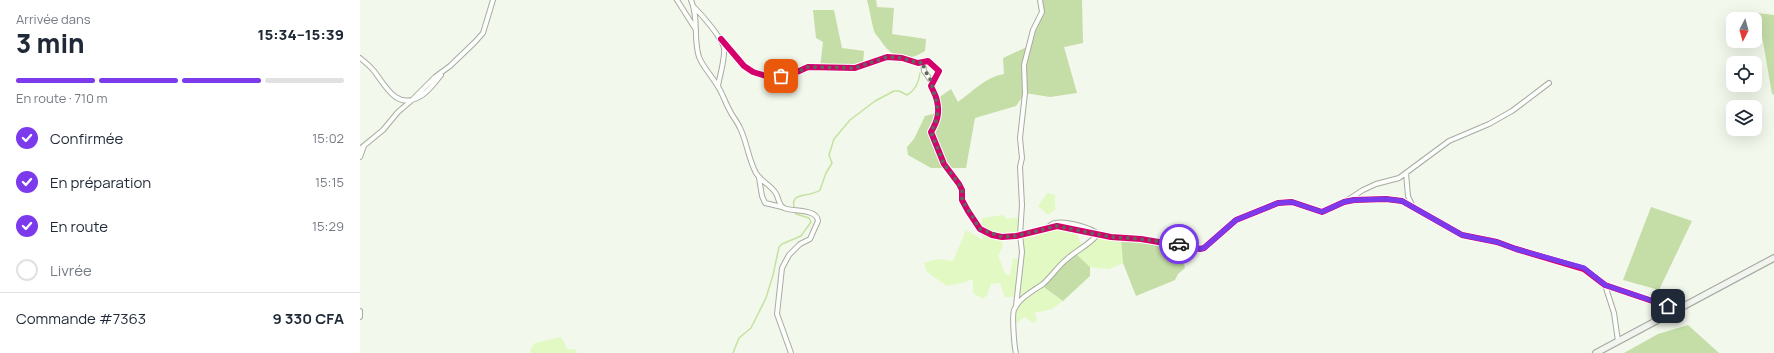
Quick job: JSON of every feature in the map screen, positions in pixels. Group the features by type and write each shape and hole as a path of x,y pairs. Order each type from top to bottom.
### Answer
{"main road":[{"path":"1596,353 1774,258"}],"street":[{"path":"360,58 374,70 385,88 394,96 401,100 412,100 421,97 482,33 493,0"},
{"path":"677,0 696,30"},
{"path":"691,0 694,6 744,66 753,72 766,76 788,76 808,67 855,68 887,57 902,58 918,63 928,61 938,68 938,75 932,82"},
{"path":"1016,306 1022,252 1020,235 1022,205 1020,167 1022,158 1020,138 1025,93 1024,65 1033,30 1042,12 1040,0"},
{"path":"694,6 696,46 700,58 718,86 730,112 740,128 749,157 759,177 762,196 765,203 785,209 800,210 816,216 818,221 810,239 800,244 789,255 782,268 777,314 790,353"},
{"path":"718,86 724,54 724,47 721,39"},
{"path":"923,62 924,71 932,82 933,92 937,99 938,118 931,132 944,164 962,190 962,200 980,229 1002,237 1020,235 1057,226 1098,234 1168,243 1200,249 1204,248 1236,220 1278,203 1292,202 1322,212 1344,202 1376,184 1394,180 1406,173 1449,141 1489,124 1512,111 1549,83"},
{"path":"360,157 362,147 412,100"},
{"path":"1406,173 1408,196 1412,206"},
{"path":"759,177 774,190 782,207"},
{"path":"1344,202 1386,199 1402,201 1462,235 1497,242 1516,249 1584,268 1605,285 1676,309"},
{"path":"1016,353 1012,319 1016,306 1021,300 1048,280 1067,259 1090,243 1098,234"},
{"path":"1605,285 1614,313 1618,341"},
{"path":"360,312 360,318"}],"green space":[{"path":"867,0 876,0 877,7 894,8 892,34 926,39 925,51 918,55 906,58 890,52 875,32"},
{"path":"1040,0 1082,0 1083,43 1064,47 1077,93 1050,97 1025,93 1016,106 975,118 966,168 931,168 908,155 907,147 914,139 925,116 933,114 938,109 937,99 951,89 958,102 985,81 1004,74 1003,58 1029,46 1033,30 1041,16"},
{"path":"813,10 834,10 842,48 864,51 863,64 855,68 820,68 823,42 816,38"},
{"path":"1762,14 1774,15 1774,95 1772,94 1762,36"},
{"path":"1047,193 1055,195 1055,210 1048,215 1038,206"},
{"path":"1651,207 1692,221 1659,290 1623,280"},
{"path":"1003,215 1007,219 1021,217 1021,233 1057,226 1076,230 1082,247 1098,234 1121,238 1123,263 1109,269 1090,267 1075,253 1041,285 1063,301 1052,309 1034,313 1037,321 1033,323 1025,317 1014,325 1010,313 1013,312 1016,297 1005,297 1000,283 991,284 987,295 983,299 973,293 973,279 947,286 927,272 924,263 937,259 953,261 966,230 983,240 980,229 982,218","holes":["1019,236 1021,252 1020,259 1013,259 1010,275 1006,275 998,256 1003,246 1001,239"]},
{"path":"1121,238 1180,245 1185,268 1178,274 1175,280 1136,296 1123,263"},
{"path":"1075,253 1090,267 1090,276 1063,301 1041,285"},
{"path":"1688,325 1719,353 1624,353 1658,334"},
{"path":"561,337 568,350 576,349 577,353 531,353 530,350 535,343"}],"waterway":[{"path":"733,353 739,338 751,328 766,298 779,247 782,244 801,236 811,222 809,218 796,214 794,201 800,196 815,193 820,190 826,173 832,163 829,155 834,139 850,120 875,101 894,91 899,91 907,95 913,91 919,80 920,73"}],"cycle path":[{"path":"721,39 744,66 753,72 766,76 788,76 808,67 855,68 887,57 902,58 918,63 928,61 939,71 931,86 938,105 936,121 931,132 944,164 962,190 962,200 968,211 980,229 992,235 1002,237 1016,236 1057,226 1111,237 1141,239 1200,249 1204,248 1236,220 1278,203 1292,202 1322,212 1344,202 1354,200 1386,199 1402,201 1462,235 1497,242 1584,269 1605,285 1676,309"}],"way so far":[{"path":"781,76 788,76 808,67 855,68 887,57 902,58 918,63 923,62 924,71 932,82 931,86 937,99 938,118 931,132 934,142 944,164 959,184 962,190 962,200 980,229 992,235 1002,237 1016,236 1057,226 1111,237 1179,244"}],"route":[{"path":"1179,244 1200,249 1204,248 1241,217 1282,202 1292,202 1322,212 1344,202 1354,200 1386,199 1402,201 1462,235 1487,239 1516,249 1584,268 1605,285 1668,306"}]}
